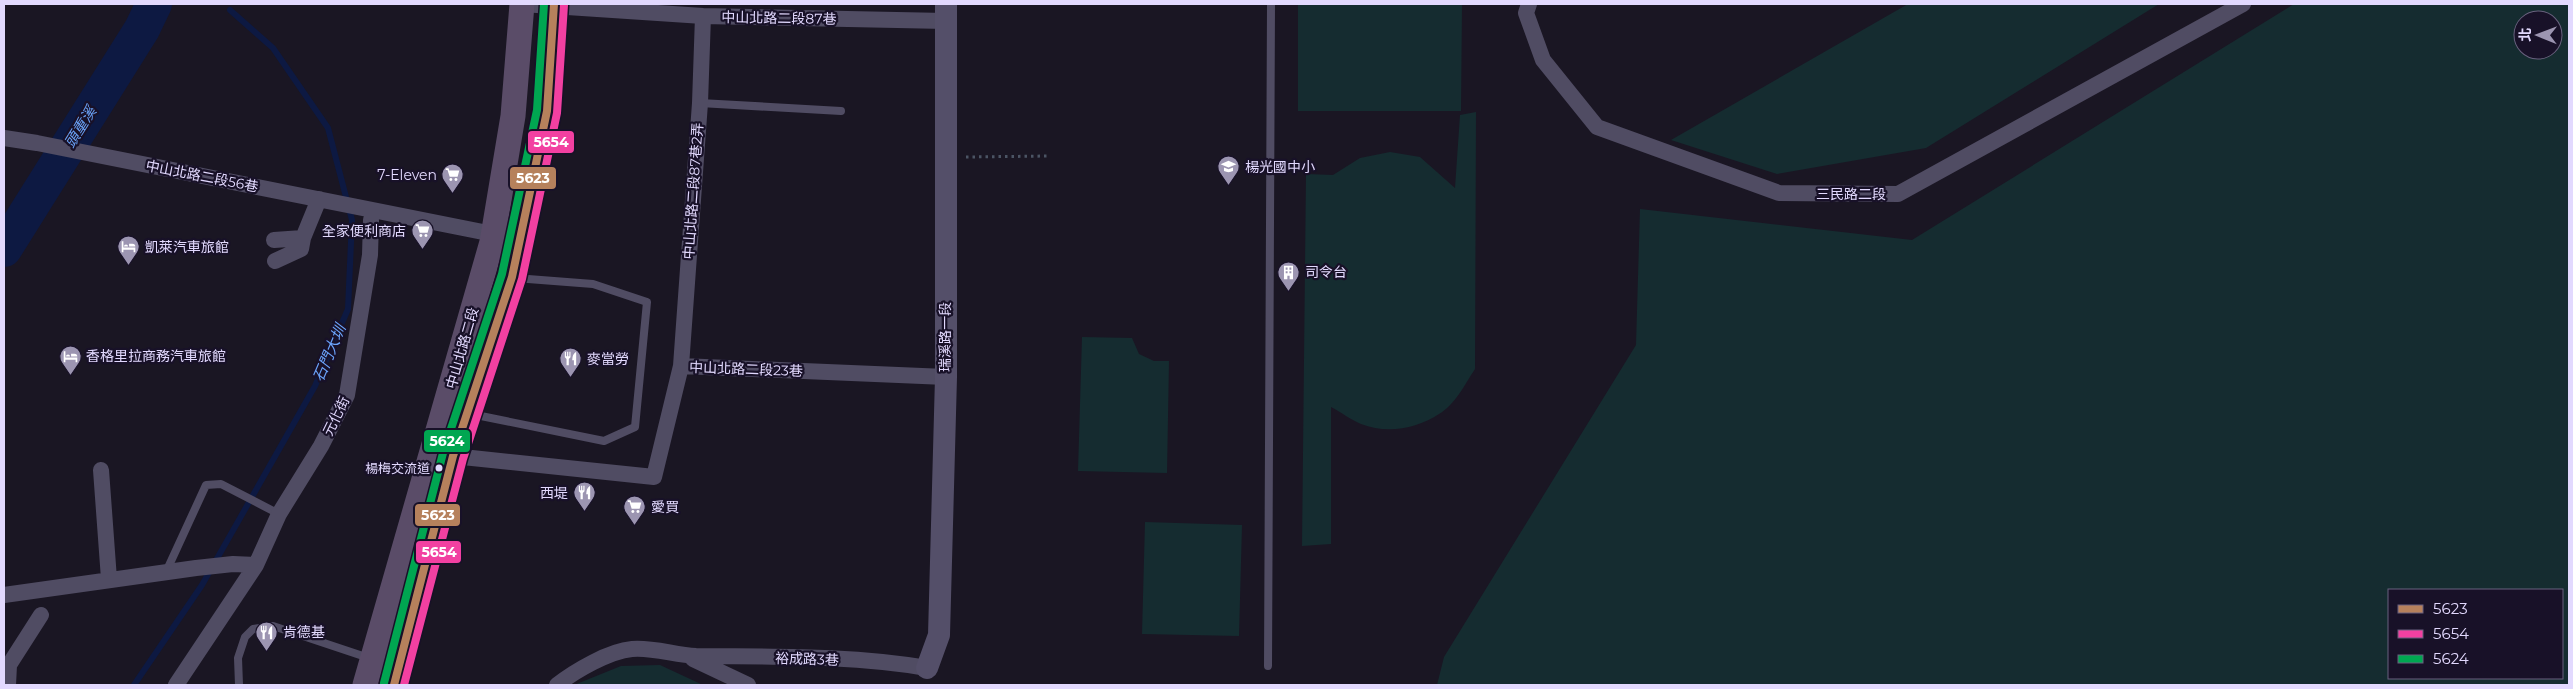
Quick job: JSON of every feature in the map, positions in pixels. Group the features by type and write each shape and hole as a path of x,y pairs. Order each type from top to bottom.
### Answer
{"main road":[{"name":"中山北路二段","path":"365,685 493,234 513,116 522,4"},
{"name":"中山北路二段","path":"394,685 453,456 512,278 547,111 554,5"}],"street":[{"name":"中山北路二段87巷","path":"522,4 703,16 946,12"},
{"name":"三民路二段","path":"1528,4 1526,13 1543,60 1597,127 1779,193 1888,194 1898,194 2243,4"},
{"name":"瑞溪路一段","path":"927,668 939,634 946,377 946,12"},
{"name":"中山北路二段87巷2弄","path":"681,366 700,103 703,16"},
{"name":"中山北路二段56巷","path":"4,138 323,199 370,212"},
{"path":"275,261 300,248 303,238 323,199"},
{"path":"370,212 493,234"},
{"name":"元化街","path":"176,685 256,566 279,514 348,395 370,256 370,212"},
{"path":"274,240 303,238"},
{"name":"中山北路二段23巷","path":"453,456 654,476 681,366 946,377"},
{"path":"101,470 109,579"},
{"path":"4,596 109,579 196,568 233,564 256,566"},
{"path":"8,685 9,665 41,615"},
{"name":"裕成路3巷","path":"557,685 570,675 595,662 632,649 686,655 893,662 927,668"},
{"name":"裕成路3巷","path":"686,655 748,685"}],"lane":[{"path":"1268,666 1271,4"},
{"path":"700,103 841,111"},
{"path":"466,413 604,441 635,427 647,302 593,284 512,278"},
{"path":"166,572 206,485 221,484 263,508 279,514"},
{"path":"239,685 238,658 245,636 253,628 272,626 373,659"}],"path":[{"path":"976,157 1050,156"}],"green space":[{"path":"1298,4 1462,4 1461,111 1298,111"},
{"path":"1908,4 2159,4 1926,148 1777,174 1671,140"},
{"path":"2294,4 2569,4 2569,685 1437,685 1444,657 1636,345 1640,209 1912,240"},
{"path":"1476,112 1475,369 1459,394 1445,410 1430,419 1411,426 1391,429 1371,427 1357,422 1331,407 1331,544 1302,546 1306,174 1333,175 1360,158 1390,152 1420,157 1455,188 1460,115"},
{"path":"1082,337 1132,338 1139,354 1154,361 1169,361 1167,473 1078,471"},
{"path":"1145,522 1242,525 1239,636 1142,634"},
{"path":"660,665 703,685 574,685 621,666"}],"waterway":[{"name":"頭重溪","path":"4,249 142,29 154,4"},
{"name":"石門大圳","path":"134,685 202,585 315,386 348,309 352,220 328,128 273,48 230,10"}],"transit line":[{"name":"5624","path":"384,683 443,453 502,274 537,110 544,4"},
{"name":"5623","path":"394,685 453,456 512,277 547,111 554,4"},
{"name":"5654","path":"404,685 463,459 522,279 557,113 564,5"}],"place":[{"name":"楊光國中小","path":"1229,186"},
{"name":"7-Eleven","path":"453,194"},
{"name":"全家便利商店","path":"422,250"},
{"name":"凱萊汽車旅館","path":"129,266"},
{"name":"司令台","path":"1289,291"},
{"name":"香格里拉商務汽車旅館","path":"70,375"},
{"name":"麥當勞","path":"571,378"},
{"name":"楊梅交流道","path":"439,468"},
{"name":"西堤","path":"584,512"},
{"name":"愛買","path":"635,526"},
{"name":"肯德基","path":"267,651"}]}
